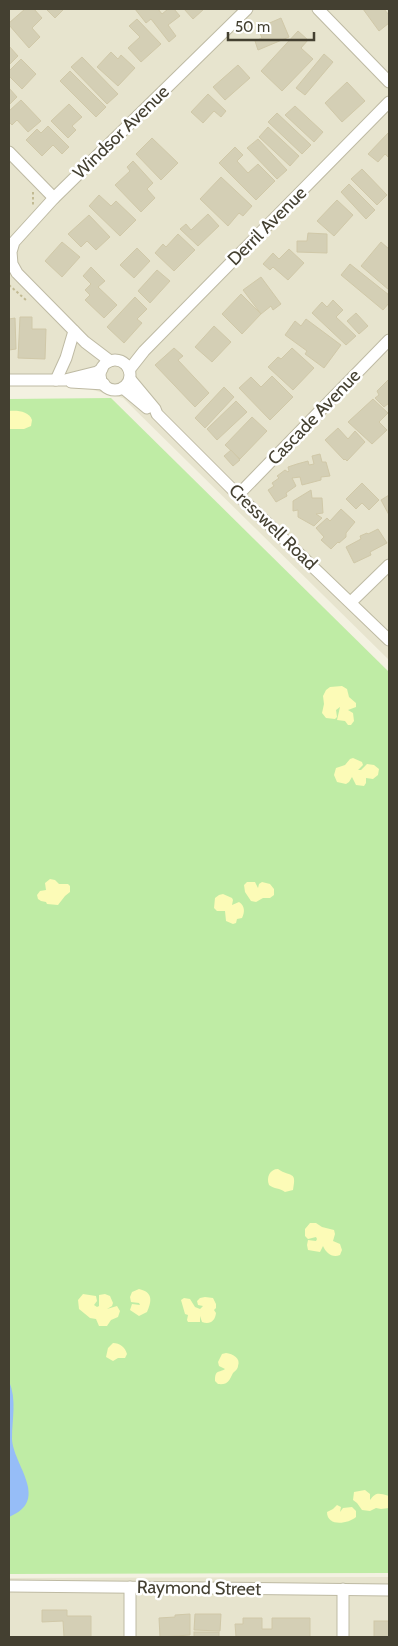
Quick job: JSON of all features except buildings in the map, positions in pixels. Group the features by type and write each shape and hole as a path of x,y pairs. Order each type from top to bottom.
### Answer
{"street":[{"name":"Windsor Avenue","path":"74,331 17,273 12,264 11,252 14,242 54,198 247,9"},
{"path":"318,9 387,76"},
{"name":"Derril Avenue","path":"126,374 144,351 389,102"},
{"path":"9,152 54,198"},
{"path":"60,380 74,331 96,351 106,365"},
{"name":"Cascade Avenue","path":"238,494 389,340"},
{"path":"60,380 97,372 106,365 116,360 126,374 119,389 111,389 104,384 101,377 106,365"},
{"name":"Cresswell Road","path":"126,374 157,414 389,640"},
{"path":"9,380 60,380 104,384"},
{"path":"351,602 389,565"},
{"name":"Raymond Street","path":"9,1586 389,1590"},
{"path":"130,1587 130,1637"},
{"path":"343,1589 343,1637"}],"path":[{"path":"33,192 33,211"},
{"path":"9,285 31,304"}],"shaded area":[{"path":"9,9 389,9 389,660 123,398 59,381 9,382"},
{"path":"389,1577 389,1637 9,1637 9,1578"}],"green space":[{"path":"111,398 389,672 389,1573 9,1574 9,399"}],"sand":[{"path":"9,411 26,413 32,420 31,426 24,429 9,429"},
{"path":"342,686 347,689 349,697 356,703 356,707 348,710 353,713 354,721 351,725 348,725 345,721 337,720 340,707 336,710 337,717 335,719 326,718 322,713 323,696 326,690 330,687"},
{"path":"353,758 362,762 363,765 358,770 361,770 367,764 374,765 379,769 378,775 373,779 366,778 364,786 356,785 352,777 346,784 337,782 334,775 336,768 345,765"},
{"path":"50,879 55,880 59,884 68,884 70,886 70,892 58,905 47,904 38,899 37,895 40,891 46,890 45,883"},
{"path":"247,882 255,882 258,888 262,882 270,884 274,889 274,895 256,902 251,901 245,892 244,885"},
{"path":"223,894 232,898 232,905 239,902 243,907 242,918 237,919 236,923 233,924 226,921 225,911 217,911 214,908 215,898"},
{"path":"278,1169 292,1175 294,1180 293,1190 285,1192 269,1185 269,1174 273,1170"},
{"path":"310,1223 316,1223 322,1227 334,1230 333,1241 340,1244 342,1250 340,1255 334,1256 330,1254 323,1246 320,1252 308,1250 308,1240 316,1241 317,1239 316,1237 308,1239 305,1236 305,1229"},
{"path":"139,1289 147,1292 150,1304 147,1312 139,1316 130,1310 132,1304 140,1305 139,1303 131,1302 130,1297 132,1292"},
{"path":"83,1294 96,1296 97,1301 94,1305 97,1307 99,1306 99,1295 105,1294 110,1296 113,1303 107,1309 117,1306 120,1311 118,1317 111,1320 107,1326 99,1326 96,1319 90,1318 79,1309 78,1300"},
{"path":"205,1297 213,1298 216,1304 214,1310 216,1313 215,1318 210,1323 202,1322 200,1316 200,1322 188,1322 188,1315 185,1314 181,1300 184,1298 190,1299 195,1307 200,1309 203,1306 198,1305 197,1301"},
{"path":"113,1343 124,1347 127,1354 125,1358 118,1358 113,1361 106,1357 108,1348"},
{"path":"222,1354 234,1355 239,1363 238,1367 228,1382 218,1384 215,1381 216,1375 225,1369 219,1366 218,1362"},
{"path":"365,1490 370,1494 370,1500 378,1494 389,1496 389,1508 376,1508 370,1511 362,1510 353,1500 354,1492"},
{"path":"337,1505 341,1507 340,1512 343,1508 352,1507 356,1511 356,1517 338,1523 330,1520 327,1512"}],"water":[{"path":"9,1381 13,1395 12,1439 29,1492 27,1501 21,1510 9,1517"}]}
